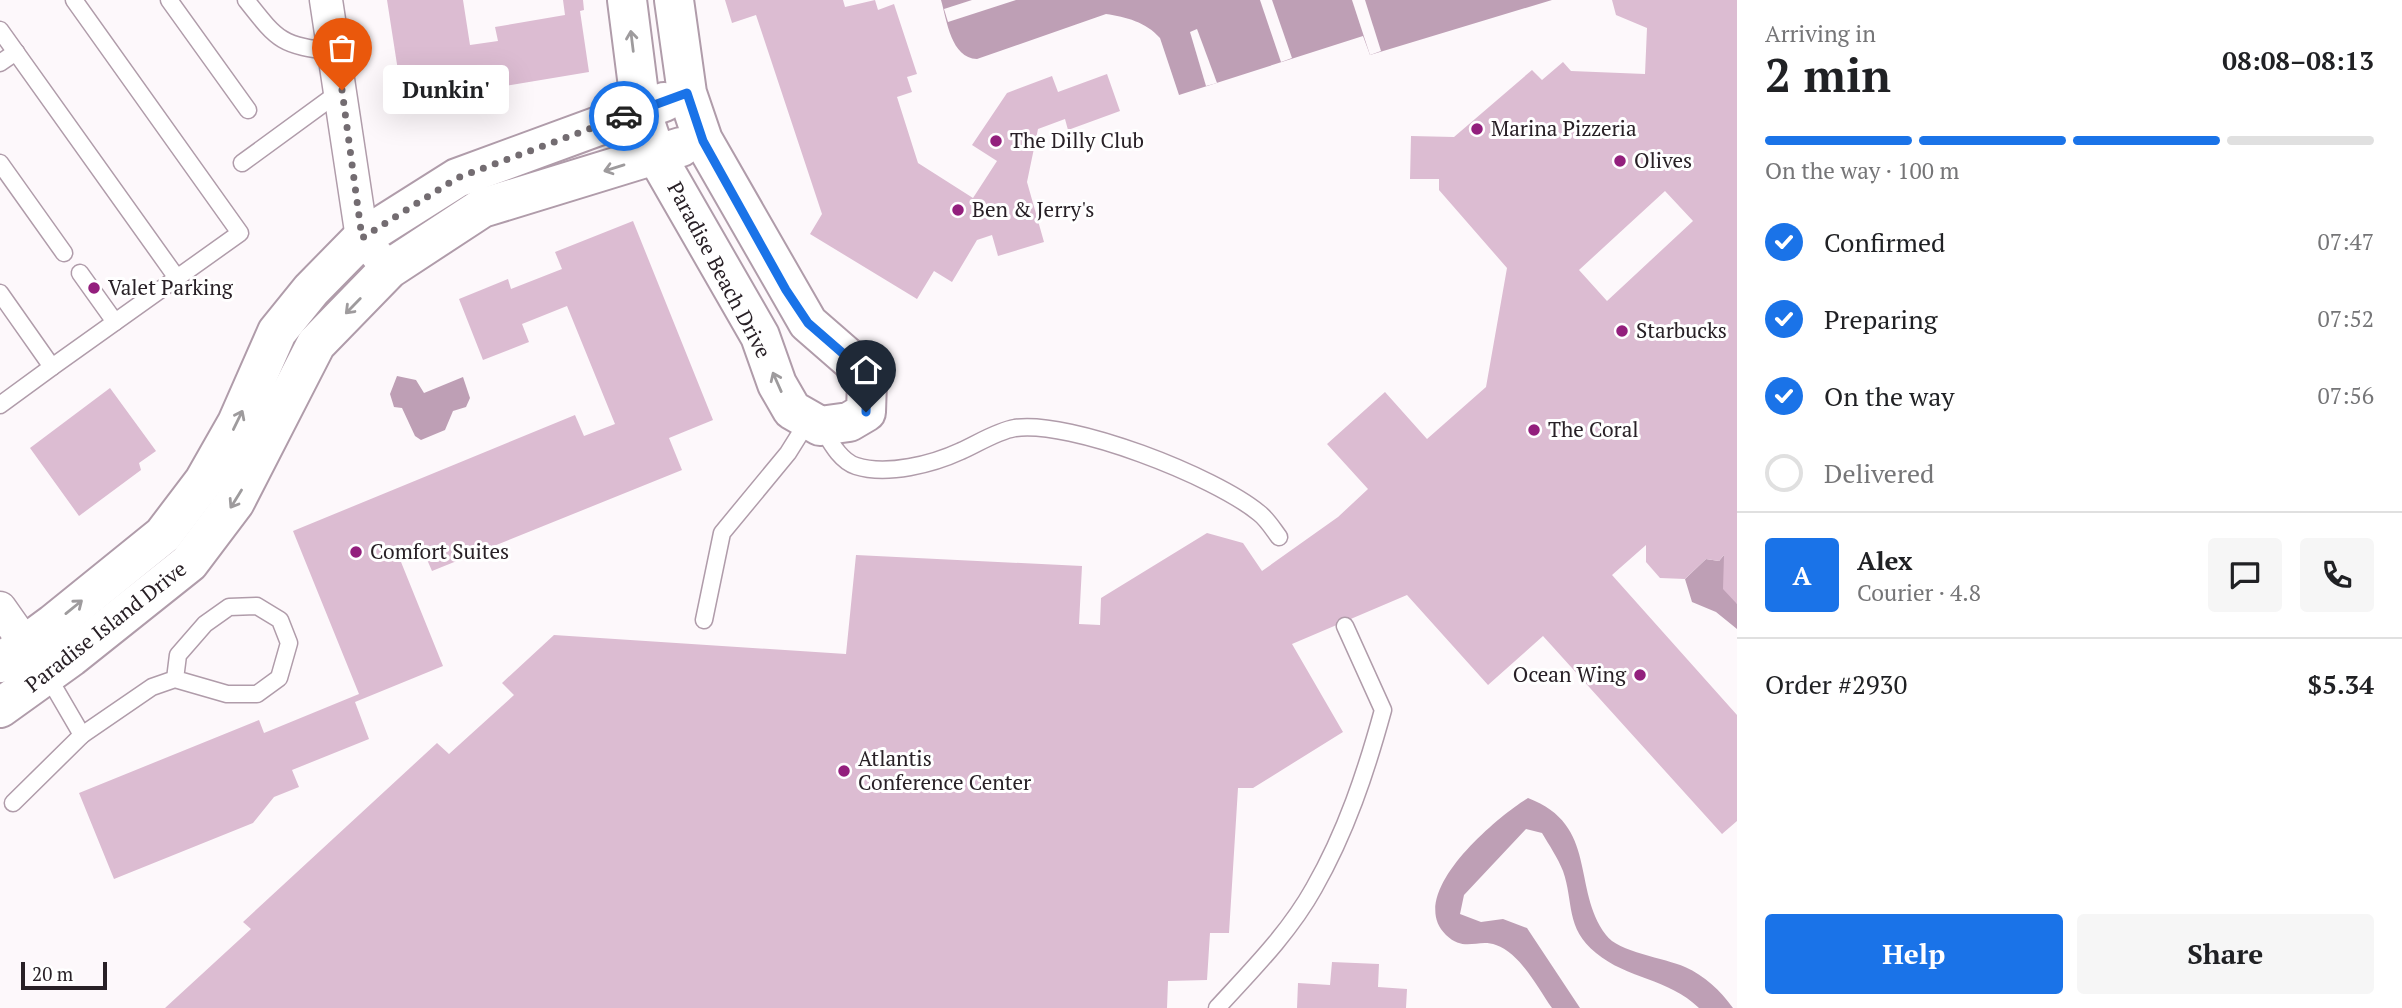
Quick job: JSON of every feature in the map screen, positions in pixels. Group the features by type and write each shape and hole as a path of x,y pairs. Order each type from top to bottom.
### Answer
{"street":[{"path":"327,0 362,238 389,269"},
{"name":"Paradise Beach Drive","path":"627,0 641,110 656,155 760,336 778,384 792,410 814,423"},
{"path":"674,0 687,93 703,141 786,290 808,323 862,370 867,382 866,412 849,422 814,423"},
{"name":"Paradise Island Drive","path":"0,708 24,661 163,535 204,481 237,424 277,332 312,290 362,238 457,178 687,93"},
{"name":"Paradise Island Drive","path":"24,661 189,563 235,502 316,344 389,269 482,208 703,141"},
{"path":"0,608 24,661"}],"lane":[{"path":"0,405 240,233 74,0"},
{"path":"169,0 248,110"},
{"path":"246,0 274,36 300,47 335,52"},
{"path":"0,30 177,278"},
{"path":"0,64 16,52"},
{"path":"242,163 342,90"},
{"path":"0,163 64,253"},
{"path":"80,273 115,322"},
{"path":"0,293 52,367"},
{"path":"704,620 722,533 814,423 833,448 854,466 883,470 944,459 1013,428 1056,429 1126,450 1209,482 1260,513 1279,537"},
{"path":"13,803 82,735 152,687 175,679 227,694 257,694 279,678 289,642 280,620 257,606 229,607 205,624 178,655 175,679"},
{"path":"1217,1008 1269,951 1314,889 1361,790 1383,710 1345,626"},
{"path":"24,661 82,735"}],"shaded area":[{"path":"941,0 1552,0 1370,55 1363,36 1179,95 1160,38 1135,21 1106,14 977,59 961,52 951,37"},
{"path":"397,376 416,380 424,393 463,377 470,398 466,407 453,411 445,430 421,440 415,436 402,408 394,407 390,394"},
{"path":"1724,555 1737,604 1737,629 1716,612 1692,602 1685,579 1706,559 1719,561"},
{"path":"1528,798 1550,810 1565,824 1575,841 1589,898 1606,935 1621,946 1676,964 1699,975 1712,984 1733,1008 1699,1008 1674,990 1608,962 1586,944 1575,924 1563,871 1542,833 1526,829 1464,895 1460,914 1481,922 1503,919 1527,928 1580,1008 1552,1008 1521,963 1505,949 1489,943 1459,943 1446,935 1436,918 1437,899 1445,879 1477,839"}],"pier":[{"path":"972,0 1016,0 948,22 944,9"},
{"path":"1260,0 1272,0 1292,58 1281,62"},
{"path":"1352,0 1365,0 1381,51 1370,55"},
{"path":"1197,29 1217,83 1206,86 1190,32"}],"building":[{"path":"387,0 463,0 470,45 498,41 495,27 565,15 563,0 583,0 584,10 580,11 589,72 403,103"},
{"path":"725,0 843,0 845,7 875,0 878,10 894,4 917,74 907,77 912,92 897,97 918,163 973,198 997,161 972,145 1007,93 1052,76 1058,92 1107,74 1120,111 1068,130 1065,119 1038,129 1027,182 1044,242 998,256 992,235 977,240 952,282 934,271 917,299 810,234 822,214 756,15 732,23"},
{"name":"Atlantis Conference Center","path":"1612,0 1737,0 1737,604 1723,589 1724,555 1719,561 1706,559 1685,579 1660,578 1646,562 1646,545 1612,575 1737,715 1737,821 1722,834 1543,636 1488,685 1407,595 1292,644 1343,732 1253,788 1238,788 1229,933 1210,933 1207,980 1168,981 1167,1008 165,1008 251,929 243,922 437,743 449,754 514,695 502,683 554,635 846,654 856,555 1082,566 1079,624 1100,625 1101,598 1207,533 1243,543 1262,571 1338,517 1368,489 1327,444 1385,392 1427,439 1486,387 1507,268 1439,190 1439,179 1410,179 1411,136 1454,137 1532,70 1542,80 1563,62 1571,71 1645,74 1647,28 1616,15","holes":["1665,191 1693,221 1607,301 1579,270"]},
{"name":"Comfort Suites","path":"633,221 713,420 669,438 682,470 432,571 422,548 399,557 443,666 355,702 369,739 292,770 299,787 274,797 253,823 114,879 79,793 259,720 264,733 359,694 293,531 575,415 584,436 615,424 567,306 522,324 529,342 483,360 459,299 508,279 511,289 562,269 555,252"},
{"path":"110,388 156,451 139,463 141,470 79,516 30,448"},
{"path":"1332,962 1379,964 1378,987 1407,989 1406,1008 1297,1008 1298,983 1330,985"}],"way so far":[{"path":"342,90 362,238 457,178 624,116"}],"place":[{"name":"Dunkin'","path":"342,90"},
{"name":"Marina Pizzeria","path":"1477,129"},
{"name":"The Dilly Club","path":"996,141"},
{"name":"Olives","path":"1620,161"},
{"name":"Ben & Jerry's","path":"958,210"},
{"name":"Valet Parking","path":"94,288"},
{"name":"Starbucks","path":"1622,331"},
{"name":"The Coral","path":"1534,430"},
{"name":"Comfort Suites","path":"356,552"},
{"name":"Ocean Wing","path":"1640,675"},
{"name":"Atlantis Conference Center","path":"844,771"}],"route":[{"path":"624,116 687,93 703,141 786,290 808,323 862,370 867,382 866,412"}]}
